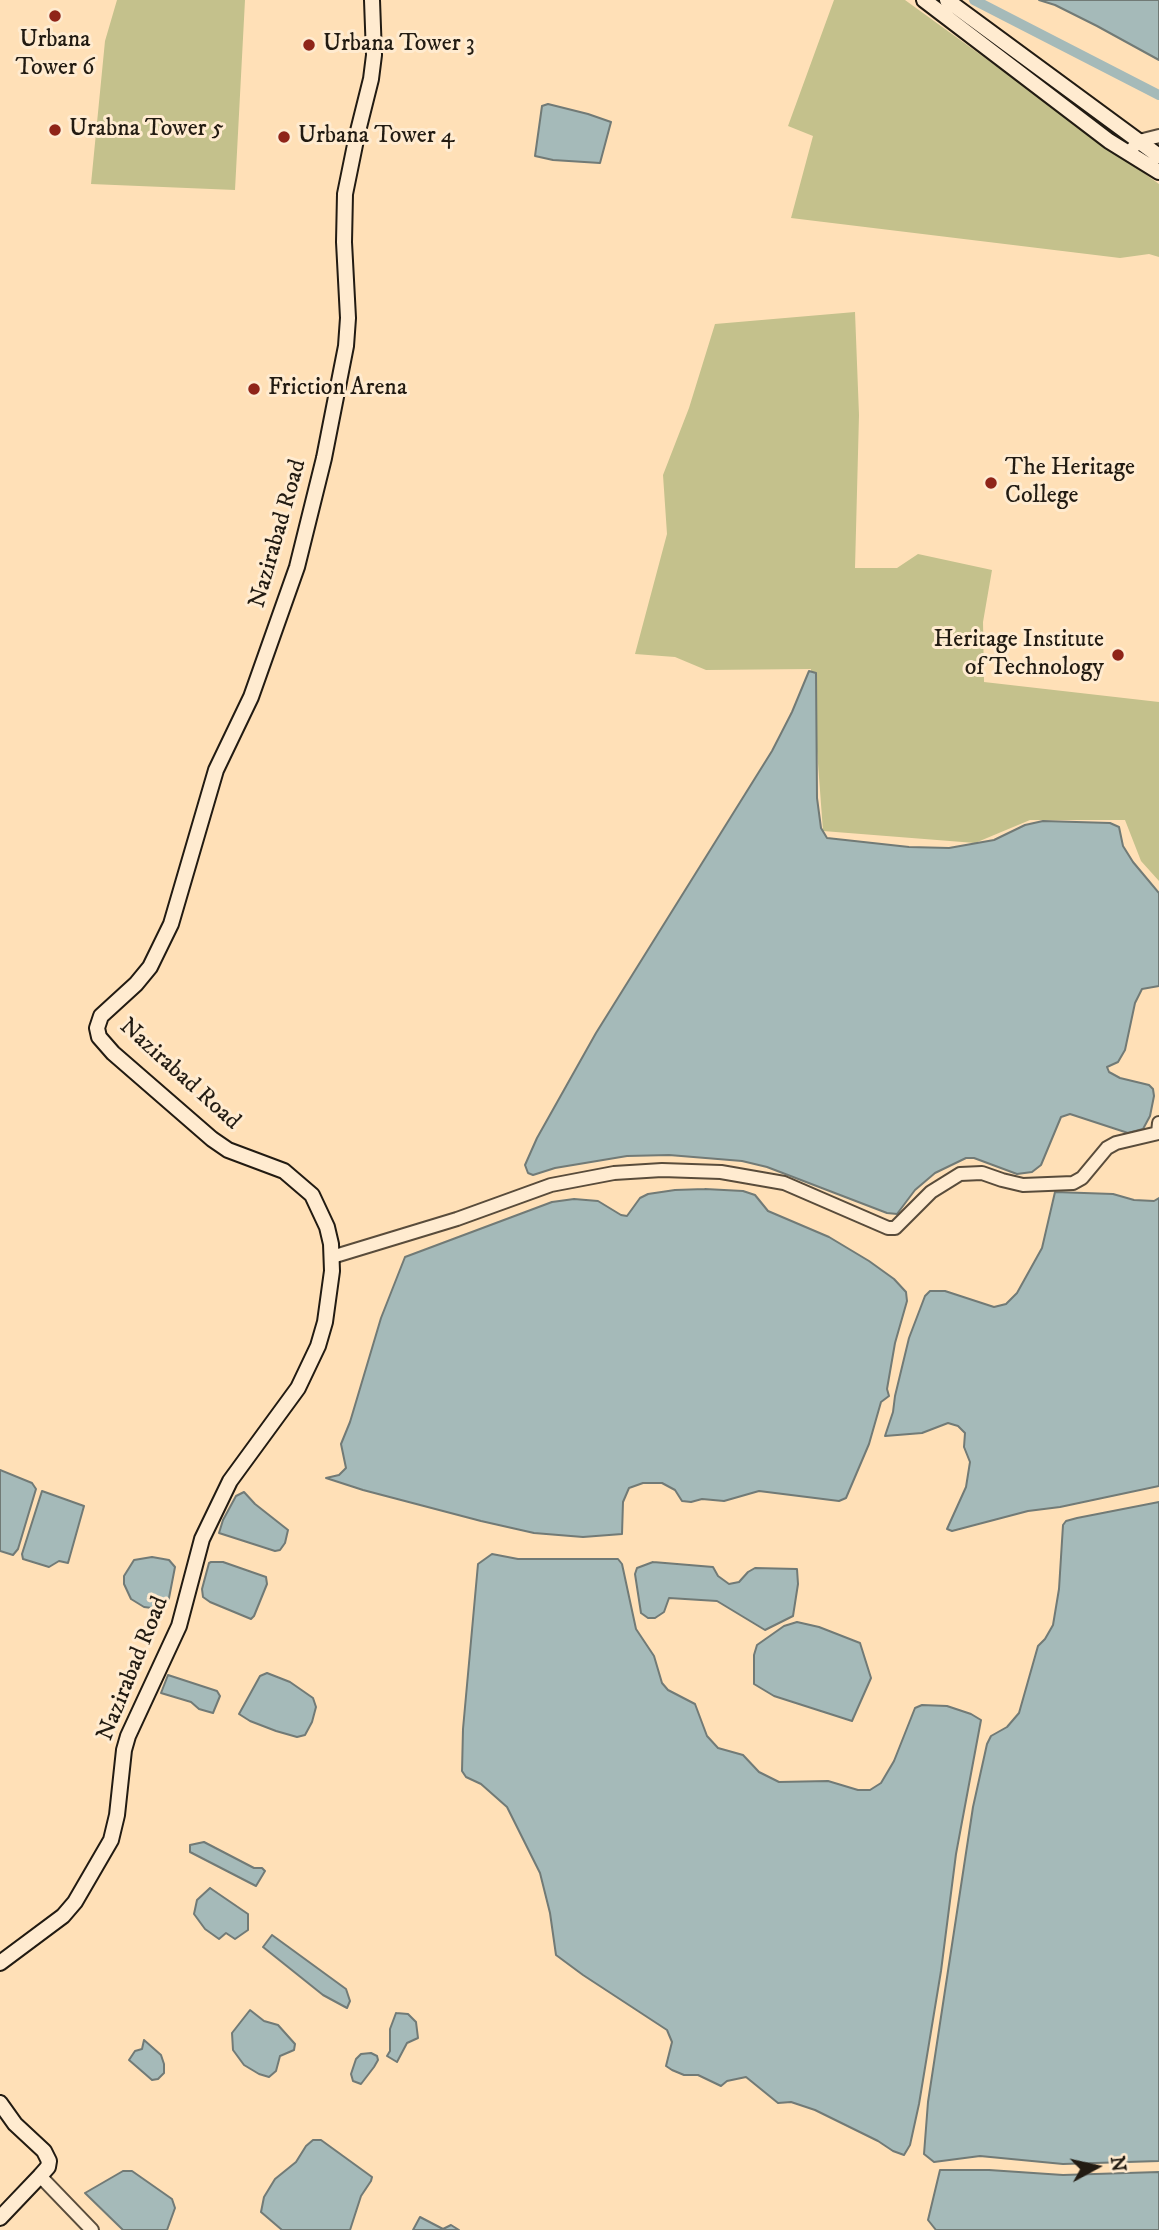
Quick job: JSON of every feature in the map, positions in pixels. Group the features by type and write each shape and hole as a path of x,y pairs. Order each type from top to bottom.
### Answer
{"main road":[{"name":"Nazirabad Road","path":"0,1963 69,1909 90,1879 111,1840 117,1815 124,1750 134,1720 179,1626 202,1539 230,1481 298,1388 318,1346 328,1302 331,1257 327,1227 312,1195 284,1171 228,1150 212,1139 113,1053 99,1037 97,1028 101,1016 136,984 150,967 172,924 216,770 251,697 297,567 324,458 346,346 348,318 344,242 345,194 356,135 371,79 374,55 372,0"},
{"path":"924,0 1109,141 1159,156"},
{"path":"947,0 1134,147 1159,172"},
{"path":"0,2103 15,2124 48,2157 44,2172 0,2218"}],"street":[{"path":"1134,147 1147,137 1159,136"},
{"path":"331,1257 457,1219 551,1185 614,1173 662,1170 720,1172 784,1183 888,1228 895,1228 932,1192 961,1174 982,1173 1023,1185 1073,1183 1082,1178 1107,1148 1116,1143 1158,1133 1159,1123"},
{"path":"44,2172 92,2230"}],"shaded area":[{"path":"117,0 245,0 235,190 91,184 105,41"},
{"path":"834,0 905,0 1159,184 1159,257 1149,254 1120,258 791,218 813,136 788,126"},
{"path":"1039,0 1159,0 1159,60 1055,5"},
{"path":"548,104 611,122 600,163 535,156 542,106"},
{"path":"855,312 859,415 855,568 897,568 918,554 992,570 983,622 984,682 1159,702 1159,881 1141,861 1125,820 1030,820 975,843 823,831 811,669 706,670 675,657 635,654 667,534 663,475 689,408 715,324"},
{"path":"809,671 816,673 817,798 821,828 827,838 909,847 949,848 994,840 1025,825 1043,821 1110,823 1119,827 1123,846 1159,893 1159,986 1142,989 1135,1003 1125,1050 1118,1062 1107,1067 1109,1072 1120,1078 1149,1085 1153,1089 1150,1116 1143,1129 1128,1133 1070,1114 1061,1117 1041,1165 1032,1172 1017,1174 974,1158 966,1158 935,1173 915,1190 897,1214 887,1213 767,1167 742,1161 669,1155 627,1156 555,1168 533,1175 528,1173 525,1165 537,1138 596,1033 772,751"},
{"path":"705,1189 743,1191 755,1195 768,1211 829,1237 869,1261 894,1279 906,1292 907,1301 895,1343 887,1389 889,1396 881,1402 869,1444 846,1498 839,1501 759,1491 724,1501 702,1499 691,1502 682,1501 675,1490 662,1483 643,1483 629,1488 623,1502 622,1534 583,1537 534,1533 481,1521 326,1478 339,1475 346,1468 341,1444 381,1318 405,1257 552,1202 574,1199 598,1201 627,1216 640,1198 648,1194"},
{"path":"1055,1192 1113,1194 1134,1200 1154,1201 1159,1198 1159,1486 1028,1511 952,1531 947,1529 966,1487 970,1462 964,1447 965,1433 958,1426 948,1423 922,1433 885,1436 909,1338 925,1296 930,1291 945,1291 994,1307 1006,1304 1017,1293 1042,1248"},
{"path":"0,1470 32,1483 36,1489 18,1549 13,1555 0,1551"},
{"path":"42,1491 84,1506 68,1563 59,1561 49,1567 23,1559 22,1554"},
{"path":"244,1492 288,1530 280,1550 275,1551 219,1533 236,1496"},
{"path":"1159,1502 1159,2161 1063,2164 980,2156 934,2162 924,2154 928,2102 973,1807 987,1744 991,1736 1007,1727 1019,1713 1038,1646 1053,1625 1059,1589 1063,1525 1066,1521 1077,1518"},
{"path":"492,1554 518,1559 618,1559 622,1564 636,1629 654,1656 662,1683 668,1690 695,1704 707,1736 718,1748 743,1755 759,1772 779,1782 828,1781 858,1790 870,1790 881,1783 894,1761 915,1708 922,1705 947,1706 981,1720 956,1854 941,1971 919,2104 910,2145 904,2155 815,2110 791,2102 778,2103 746,2077 727,2081 721,2086 698,2075 684,2075 672,2070 666,2066 672,2042 667,2030 556,1955 550,1913 540,1873 507,1807 481,1784 466,1777 462,1771 463,1729 478,1564"},
{"path":"152,1557 169,1560 175,1567 169,1598 160,1609 144,1607 131,1599 124,1584 124,1576 134,1560"},
{"path":"211,1562 223,1562 266,1577 267,1584 251,1619 203,1597 202,1589"},
{"path":"653,1562 713,1567 718,1576 729,1584 739,1582 755,1568 797,1569 798,1584 793,1616 765,1630 717,1601 669,1598 664,1612 655,1618 648,1618 641,1613 635,1574 637,1568"},
{"path":"797,1622 819,1627 860,1643 871,1678 852,1721 774,1696 754,1684 754,1655 757,1645 784,1626"},
{"path":"267,1673 290,1682 313,1698 316,1707 305,1735 297,1737 276,1731 239,1714 260,1676"},
{"path":"168,1675 217,1691 220,1696 213,1713 199,1709 191,1702 161,1693"},
{"path":"204,1842 254,1868 262,1868 265,1871 256,1886 190,1852 190,1845"},
{"path":"210,1888 248,1914 248,1930 235,1939 226,1933 219,1939 205,1929 194,1914 197,1900"},
{"path":"272,1935 346,1989 350,2001 347,2008 323,1995 263,1947"},
{"path":"250,2010 264,2021 278,2025 295,2044 294,2050 280,2056 276,2071 269,2077 244,2065 233,2050 232,2033"},
{"path":"396,2013 408,2014 416,2022 418,2038 407,2043 397,2062 387,2056 390,2051 390,2029"},
{"path":"144,2040 161,2055 164,2073 158,2079 152,2080 129,2060 135,2051 142,2049"},
{"path":"371,2053 377,2056 378,2060 374,2067 361,2084 353,2081 351,2074 356,2059 361,2054"},
{"path":"313,2140 321,2140 372,2177 361,2196 350,2230 282,2230 261,2212 264,2197 275,2179 296,2162"},
{"path":"940,2170 1063,2175 1159,2172 1159,2230 936,2230 928,2220"},
{"path":"123,2171 132,2171 172,2199 175,2208 167,2230 123,2230 85,2193"},
{"path":"420,2217 443,2229 451,2225 459,2230 413,2230"}],"waterway":[{"path":"974,0 1159,95"}],"place":[{"name":"Urbana Tower 6","path":"55,16"},
{"name":"Urbana Tower 3","path":"309,45"},
{"name":"Urabna Tower 5","path":"55,130"},
{"name":"Urbana Tower 4","path":"284,137"},
{"name":"Friction Arena","path":"254,389"},
{"name":"The Heritage College","path":"991,483"},
{"name":"Heritage Institute of Technology","path":"1118,655"}]}
